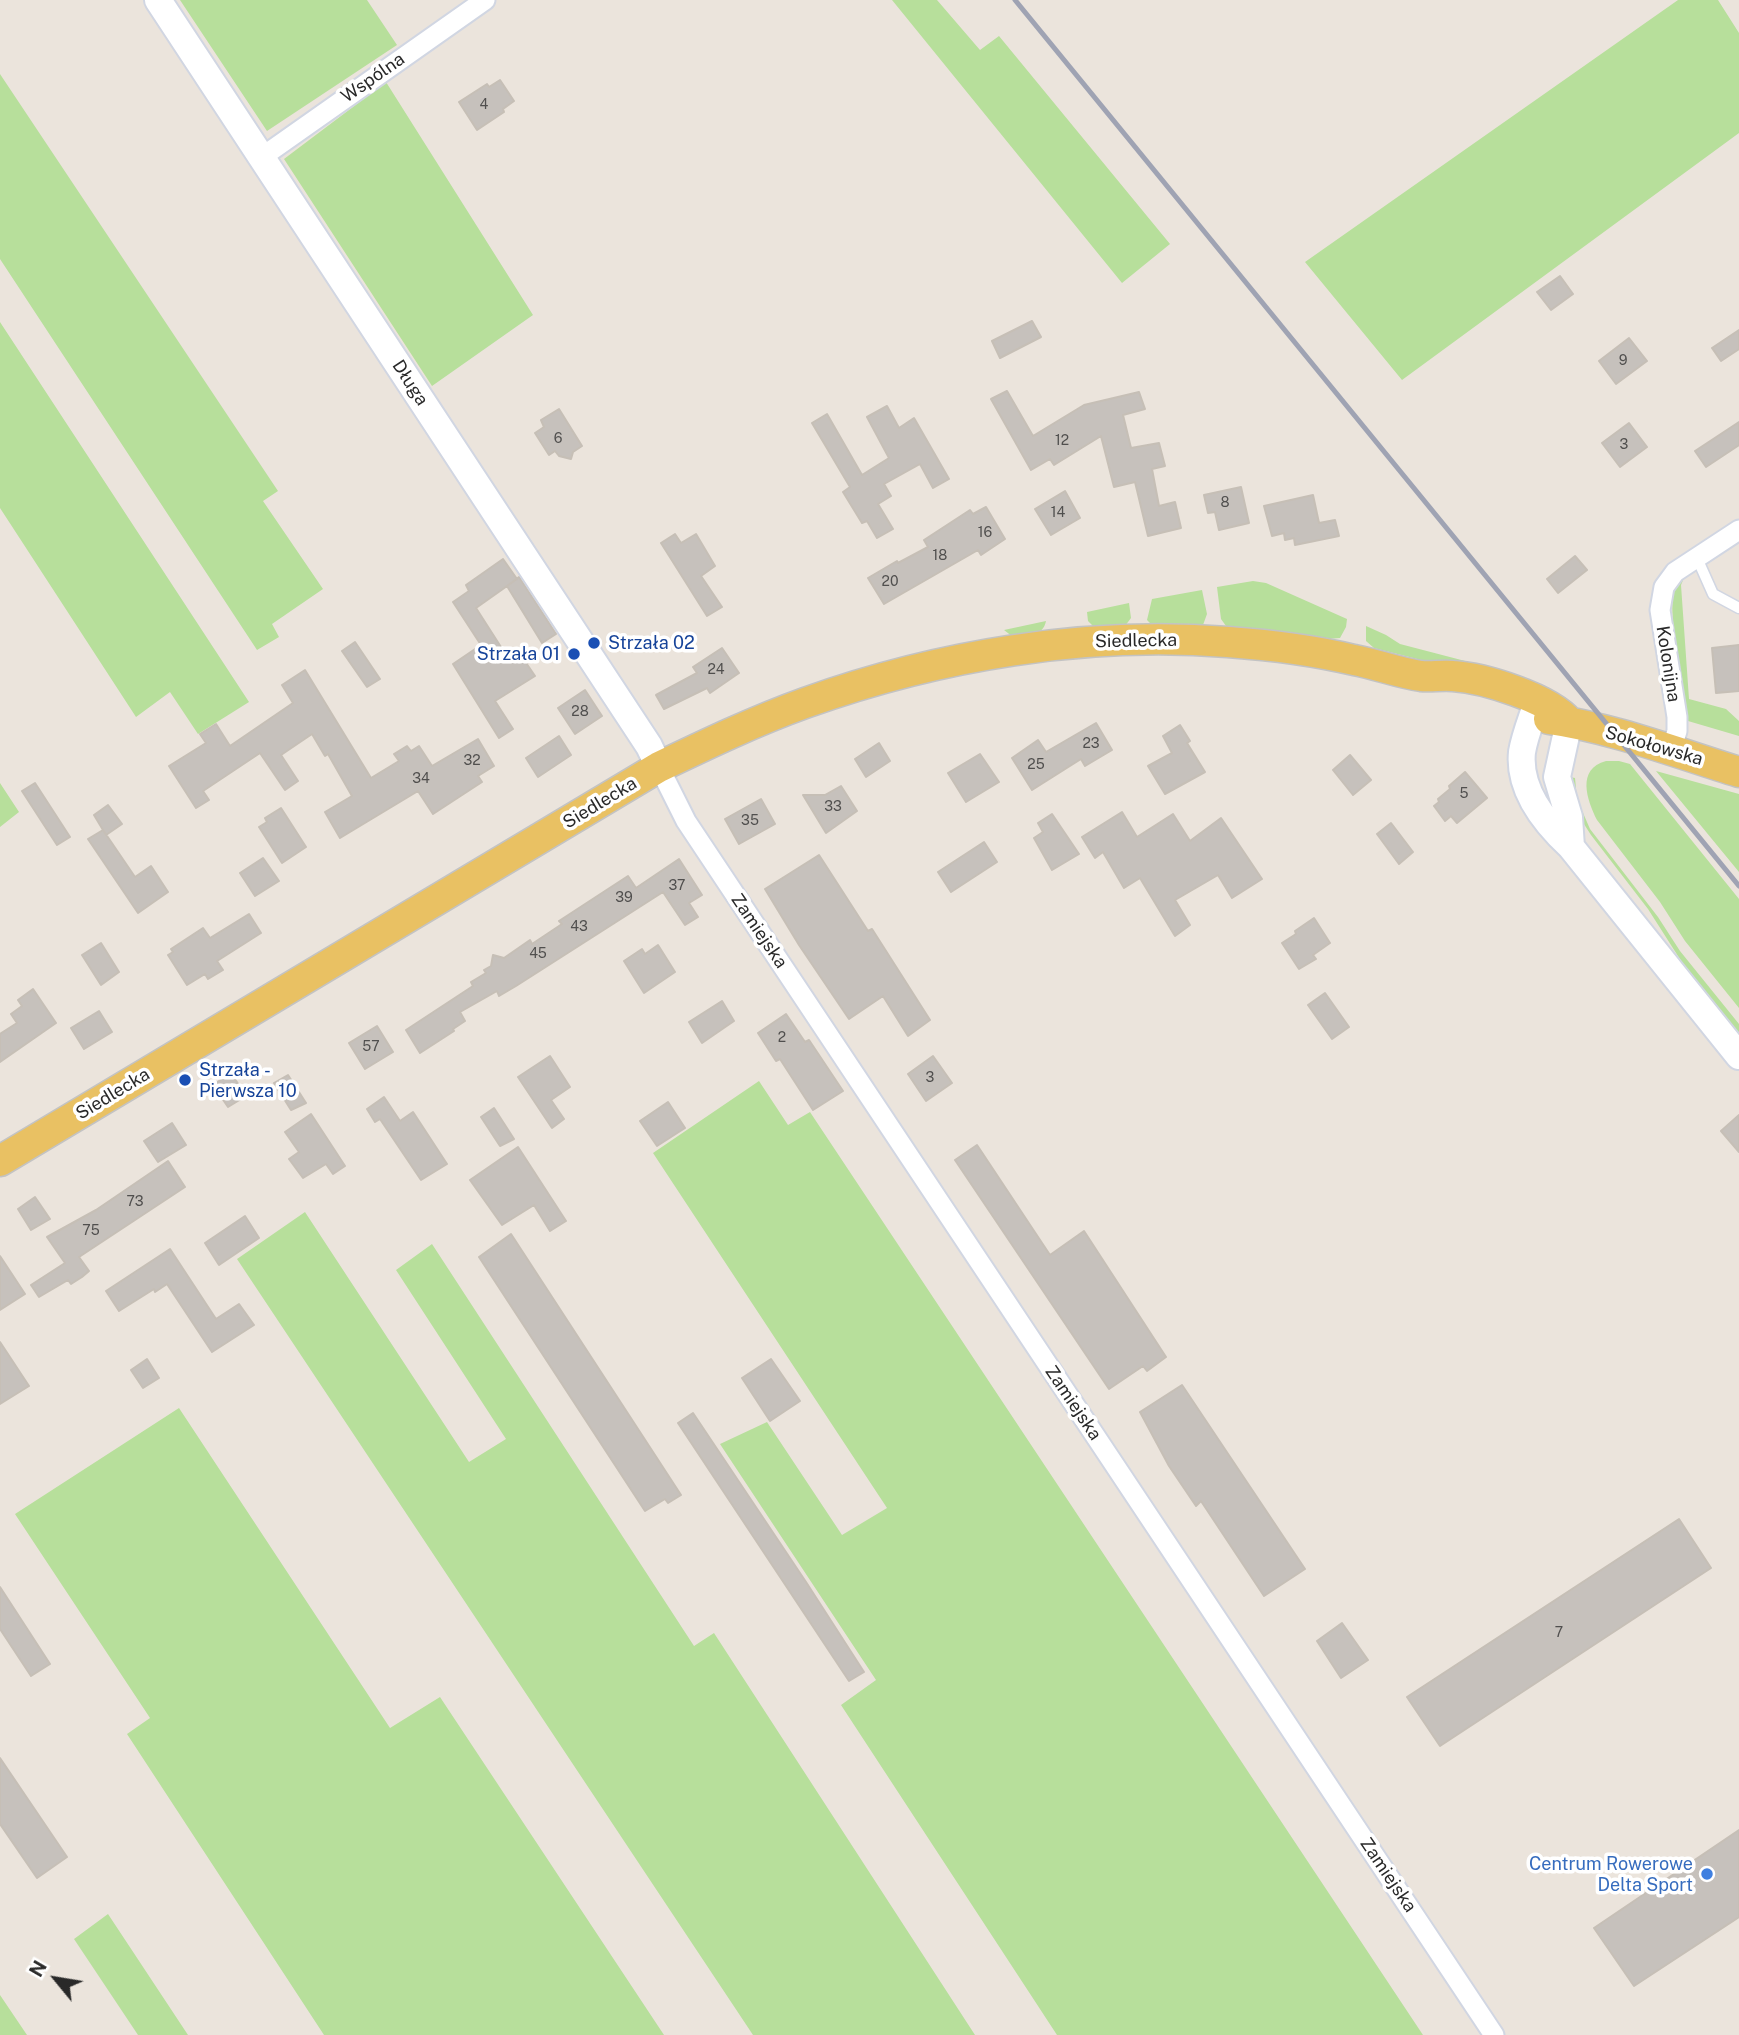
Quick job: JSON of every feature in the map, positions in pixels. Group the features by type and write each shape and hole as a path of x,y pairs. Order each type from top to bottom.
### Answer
{"main road":[{"name":"Siedlecka","path":"0,1161 659,767 731,733 804,704 890,676 965,658 1108,641 1188,640 1267,646"},
{"name":"Sokołowska","path":"1267,646 1333,655 1420,676 1455,694 1535,708 1569,722 1739,772"}],"street":[{"name":"Długa","path":"158,0 634,723 659,767"},
{"name":"Wspólna","path":"262,157 485,0"},
{"name":"Kolonijna","path":"1671,751 1677,731 1677,717 1660,610 1664,587 1675,572 1739,530"},
{"path":"1535,708 1523,748 1522,761 1525,781 1542,816 1549,827 1571,847 1739,1056"},
{"path":"1569,722 1557,777 1569,817 1571,847"},
{"name":"Zamiejska","path":"659,767 686,821 1494,2035"}],"lane":[{"path":"1697,558 1713,594 1739,608"}],"green space":[{"path":"180,0 367,0 397,45 267,131"},
{"path":"892,0 937,0 980,50 999,36 1170,244 1122,283"},
{"path":"1678,0 1718,0 1739,33 1739,133 1402,380 1305,262"},
{"path":"0,74 278,491 263,501 323,589 272,624 279,637 257,650 0,259"},
{"path":"386,82 533,315 432,386 284,159"},
{"path":"0,322 249,702 198,734 170,692 136,717 0,508"},
{"path":"1684,578 1681,585 1689,699 1726,709 1739,721 1739,736 1688,721 1672,601 1674,590"},
{"path":"1253,581 1266,583 1347,619 1340,638 1327,639 1226,626 1221,619 1217,587"},
{"path":"1202,590 1207,614 1203,625 1153,626 1147,620 1152,599"},
{"path":"1129,603 1131,618 1125,626 1095,628 1088,621 1087,612"},
{"path":"1046,621 1042,630 1034,634 1013,637 1004,630"},
{"path":"1366,626 1400,644 1469,662 1472,673 1374,648 1366,641"},
{"path":"1606,761 1630,764 1739,899 1739,1008 1685,941 1660,902 1597,820 1588,795 1587,778 1597,765"},
{"path":"1656,771 1739,794 1739,872"},
{"path":"1570,777 1575,778 1577,799 1590,829 1658,917 1680,951 1739,1024 1739,1039 1699,989 1648,909 1591,835 1582,821"},
{"path":"0,783 19,812 0,827"},
{"path":"759,1081 788,1125 810,1112 1423,2035 1057,2035 841,1705 876,1680 720,1444 767,1422 842,1535 887,1508 653,1153"},
{"path":"305,1212 469,1462 506,1439 396,1270 432,1244 694,1646 714,1633 975,2035 753,2035 237,1259"},
{"path":"179,1408 390,1728 440,1697 664,2035 324,2035 127,1734 150,1718 15,1514"},
{"path":"108,1914 188,2035 138,2035 74,1939"},
{"path":"0,1995 27,2035 0,2035"}],"building":[{"path":"500,80 514,101 503,109 504,112 477,130 459,102 487,84 489,87"},
{"path":"1560,276 1573,294 1551,310 1537,292"},
{"path":"1032,321 1041,337 1000,358 992,341"},
{"path":"1739,330 1739,349 1721,361 1712,348"},
{"path":"1629,338 1647,361 1616,384 1599,361"},
{"path":"1007,391 1033,436 1084,405 1139,392 1145,409 1123,415 1131,448 1159,443 1165,466 1152,469 1159,506 1175,502 1181,528 1148,536 1135,482 1114,487 1101,436 1054,465 1050,459 1031,470 991,399"},
{"path":"887,406 899,428 914,418 949,479 933,488 920,464 884,484 891,496 878,504 893,529 877,538 867,521 862,523 843,492 850,487 812,423 827,414 862,475 889,458 867,417"},
{"path":"559,409 582,446 573,452 571,459 559,456 555,451 549,455 535,433 544,427 541,420"},
{"path":"1739,422 1739,445 1706,467 1695,451"},
{"path":"1629,423 1647,447 1620,467 1602,443"},
{"path":"1241,487 1249,523 1219,530 1215,512 1208,513 1204,495"},
{"path":"1065,491 1080,518 1051,535 1035,509"},
{"path":"1313,495 1319,523 1335,520 1339,536 1295,545 1294,538 1285,540 1284,533 1272,536 1264,506"},
{"path":"986,507 1005,539 981,555 978,550 884,604 868,578 928,547 924,540 970,510 973,514"},
{"path":"675,534 681,543 696,534 715,566 701,576 722,607 707,616 661,543"},
{"path":"1575,556 1587,570 1558,593 1547,579"},
{"path":"503,559 517,579 476,608 508,658 518,651 535,676 495,701 513,729 499,738 453,664 481,645 453,602 469,591 466,585"},
{"path":"519,577 556,634 542,643 507,586"},
{"path":"355,642 380,679 367,687 342,651"},
{"path":"1739,645 1739,691 1716,693 1712,648"},
{"path":"722,648 739,673 710,693 707,688 664,709 656,695 697,673 693,667"},
{"path":"305,670 371,778 399,761 394,754 407,746 411,751 419,746 432,766 478,739 494,766 478,776 482,782 433,814 418,791 340,838 325,812 352,796 328,754 325,756 312,734 281,755 298,781 285,790 260,753 203,791 209,800 196,808 169,766 206,743 200,734 216,724 230,746 293,703 282,685"},
{"path":"585,690 602,716 575,734 558,708"},
{"path":"1096,723 1112,750 1085,766 1081,759 1032,790 1012,758 1038,740 1046,752"},
{"path":"1180,725 1190,741 1187,743 1205,772 1165,794 1148,766 1172,753 1163,736"},
{"path":"559,736 571,755 538,777 526,758"},
{"path":"879,743 890,761 866,777 855,759"},
{"path":"980,754 999,782 966,802 948,773"},
{"path":"1350,755 1371,780 1353,795 1333,770"},
{"path":"1465,772 1487,798 1457,823 1451,816 1445,821 1434,806 1450,789 1449,786"},
{"path":"35,783 70,837 57,845 22,791"},
{"path":"841,786 857,811 826,833 803,795 825,795"},
{"path":"761,799 775,824 739,844 725,819"},
{"path":"108,805 122,824 106,835 94,815"},
{"path":"281,808 306,847 282,863 259,827 267,822 265,818"},
{"path":"1122,812 1137,837 1173,814 1190,841 1221,818 1262,879 1232,898 1218,875 1175,900 1190,925 1175,936 1140,878 1124,888 1103,852 1095,858 1082,837"},
{"path":"1052,814 1079,854 1052,870 1034,838 1043,832 1038,823"},
{"path":"1391,823 1413,852 1399,864 1377,834"},
{"path":"103,830 135,877 151,866 168,892 138,913 88,839"},
{"path":"984,842 997,862 951,892 938,872"},
{"path":"819,855 868,931 872,929 930,1020 908,1036 883,996 849,1019 765,889"},
{"path":"263,858 279,881 255,896 240,873"},
{"path":"679,859 702,895 689,903 698,917 685,925 663,892 516,986 499,996 497,991 460,1012 465,1021 420,1053 406,1030 473,986 471,982 486,973 484,970 491,966 493,955 504,958 530,940 532,944 562,924 559,921 628,876 636,888"},
{"path":"249,914 261,933 217,961 223,970 208,979 205,974 187,985 168,955 173,952 171,949 203,928 210,938"},
{"path":"1314,918 1330,943 1313,955 1316,959 1299,969 1282,943"},
{"path":"101,943 119,972 101,985 82,955"},
{"path":"658,945 675,972 644,993 624,961 642,949 645,954"},
{"path":"33,989 56,1023 0,1062 0,1034 17,1023 11,1014 22,1006 18,1000"},
{"path":"1325,993 1349,1027 1332,1039 1308,1005"},
{"path":"722,1001 734,1021 702,1043 689,1022"},
{"path":"99,1011 112,1032 84,1049 71,1028"},
{"path":"786,1014 805,1042 809,1040 843,1091 813,1110 780,1059 776,1061 758,1033"},
{"path":"377,1026 393,1052 365,1069 349,1043"},
{"path":"550,1056 570,1087 551,1100 564,1119 552,1128 518,1077"},
{"path":"933,1056 952,1083 926,1101 908,1074"},
{"path":"231,1073 246,1096 228,1107 213,1085"},
{"path":"288,1075 306,1103 291,1110 274,1083"},
{"path":"384,1097 400,1121 413,1112 447,1164 421,1180 380,1119 375,1122 367,1109"},
{"path":"668,1102 685,1128 657,1146 640,1121"},
{"path":"494,1108 514,1139 500,1146 481,1117"},
{"path":"311,1114 345,1166 333,1174 326,1164 303,1178 289,1159 299,1152 285,1132"},
{"path":"1739,1115 1739,1152 1721,1131"},
{"path":"172,1123 186,1145 158,1162 144,1141"},
{"path":"977,1145 1050,1255 1084,1231 1166,1357 1147,1371 1143,1366 1109,1389 955,1160"},
{"path":"518,1147 566,1221 550,1231 534,1205 502,1225 470,1180"},
{"path":"168,1161 185,1187 79,1257 89,1271 82,1277 71,1284 68,1280 39,1297 31,1285 65,1263 47,1237 96,1210"},
{"path":"35,1197 50,1219 31,1230 18,1209"},
{"path":"245,1216 259,1238 219,1265 205,1243"},
{"path":"511,1234 681,1495 668,1503 665,1499 645,1511 479,1257"},
{"path":"170,1249 216,1319 239,1304 254,1325 212,1352 167,1284 119,1311 106,1291"},
{"path":"0,1256 25,1294 0,1310"},
{"path":"0,1342 29,1386 0,1404"},
{"path":"147,1359 159,1378 143,1388 131,1370"},
{"path":"771,1359 800,1401 770,1421 742,1378"},
{"path":"1182,1385 1305,1569 1264,1596 1201,1501 1196,1506 1169,1466 1140,1412"},
{"path":"693,1413 864,1672 849,1681 678,1423"},
{"path":"1679,1519 1711,1568 1440,1746 1407,1697"},
{"path":"0,1587 50,1664 31,1676 0,1629"},
{"path":"1342,1623 1368,1660 1341,1678 1317,1641"},
{"path":"0,1758 67,1857 37,1878 0,1824"},
{"name":"Centrum Rowerowe Delta Sport","path":"1739,1830 1739,1917 1634,1986 1594,1928"}],"railway":[{"path":"1015,0 1739,886"}],"place":[{"name":"Strzała 02","path":"594,643"},
{"name":"Strzała 01","path":"574,654"},
{"name":"Strzała - Pierwsza 10","path":"185,1080"},
{"name":"Centrum Rowerowe Delta Sport","path":"1707,1874"}]}
